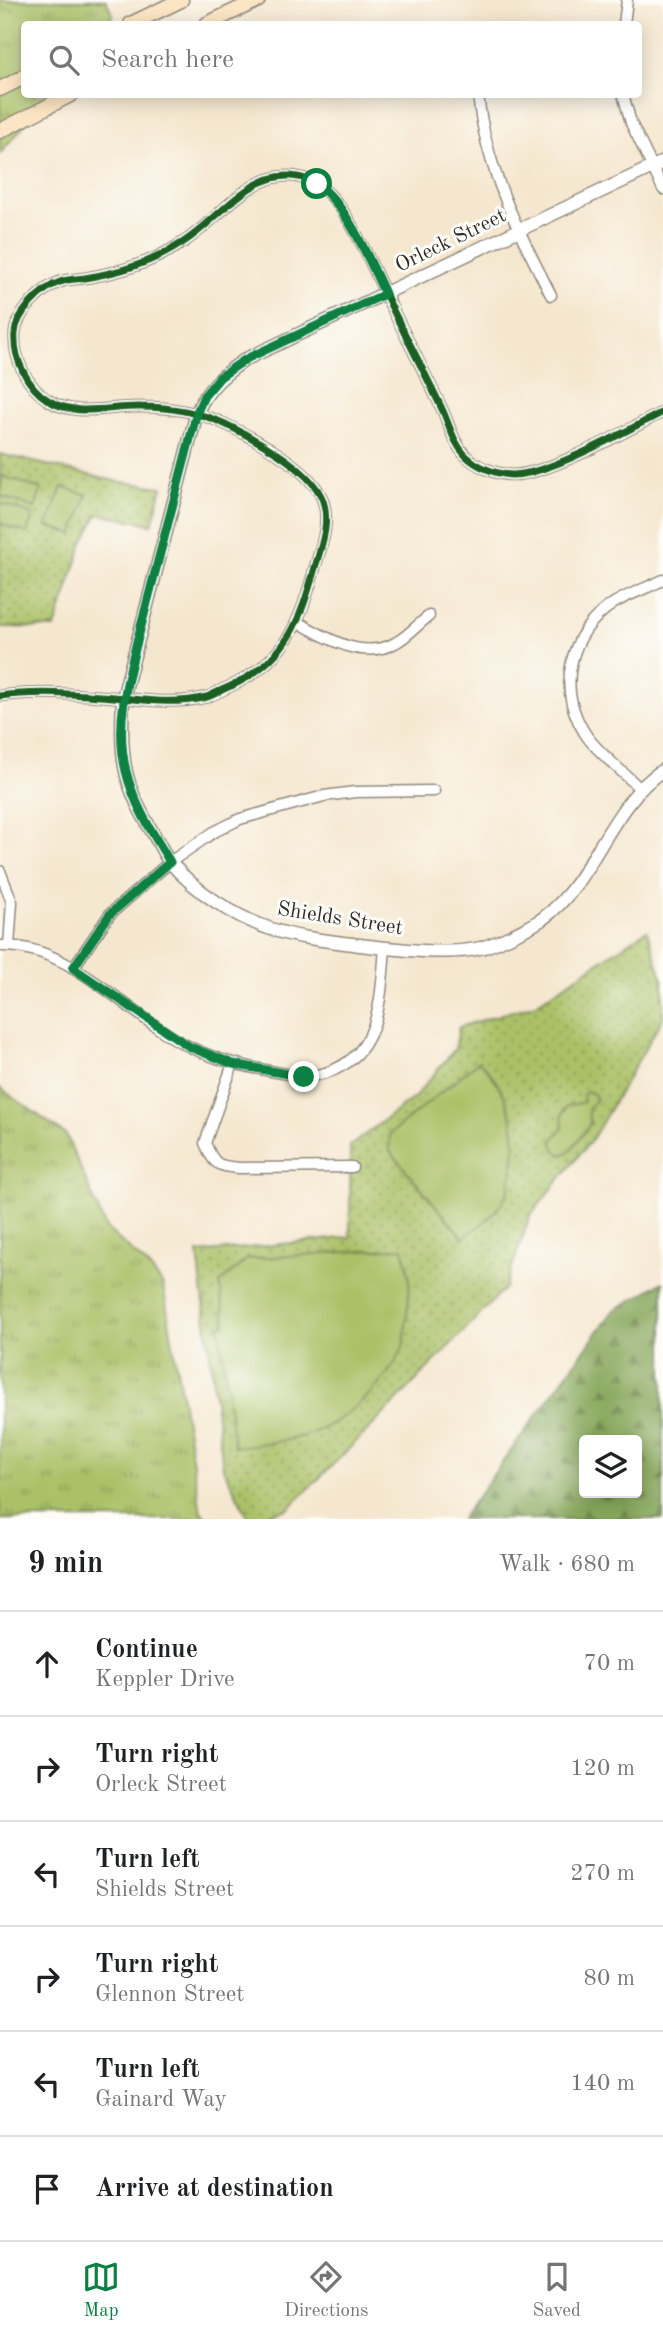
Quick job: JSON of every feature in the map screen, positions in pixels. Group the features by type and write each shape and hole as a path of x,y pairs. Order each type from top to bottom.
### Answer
{"main road":[{"path":"137,21 181,0"},
{"path":"213,21 258,0"},
{"path":"0,89 21,78"},
{"path":"0,131 64,98"}],"street":[{"path":"624,21 627,0"},
{"path":"479,98 484,138 494,171 518,230 551,295"},
{"path":"624,98 631,123 658,165 663,189"},
{"name":"Orleck Street","path":"197,412 204,396 220,377 246,359 658,165"},
{"path":"0,696 16,694 124,698 167,703 209,696 249,677 272,659 288,641 298,622 323,540 326,513 320,493 301,472 257,440 197,412 142,407 73,411 50,402 35,389 20,363 15,331 20,320 41,294 60,282 120,272 143,264 183,243 245,191 265,180 282,176 309,180 331,196 342,210 440,405 457,445 480,466 508,475 537,471 663,412"},
{"name":"Shields Street","path":"197,412 124,698 121,743 125,769 137,807 170,862 204,892 235,914 272,930 303,937 385,948 445,951 485,947 532,926 552,911 572,889 620,813 639,789 663,770"},
{"path":"639,789 586,736 570,701 570,668 576,647 592,622 614,603 663,580"},
{"path":"298,622 348,646 372,652 395,643 429,616"},
{"path":"73,968 110,914 170,862 240,818 345,793 434,791"},
{"path":"0,871 12,902 5,946 43,952 73,968 190,1047 233,1064 304,1077 341,1067 367,1042 373,1029 380,1007 385,948"},
{"path":"233,1064 205,1143 212,1160 221,1167 239,1168 352,1167"}],"green space":[{"path":"0,0 106,0 113,15 108,21 21,21 21,98 47,98 0,154"},
{"path":"0,454 115,481 162,487 152,524 98,514 83,542 55,628 0,627"},
{"path":"2,476 41,489 35,508 0,496"},
{"path":"62,487 87,495 73,534 47,526"},
{"path":"0,503 33,515 27,533 0,524"},
{"path":"647,930 663,981 663,1018 593,1138 530,1216 505,1288 288,1509 249,1519 223,1468 198,1253 350,1237 350,1146 416,1096 455,1049 459,1027 536,1004"},
{"path":"479,1061 497,1084 509,1108 513,1122 514,1150 511,1179 505,1197 490,1217 463,1238 389,1150 390,1134"},
{"path":"0,1088 66,1135 106,1228 149,1267 163,1285 201,1512 209,1519 0,1519"},
{"path":"587,1091 596,1098 588,1110 590,1124 570,1151 562,1155 556,1151 552,1141 563,1128 562,1115 567,1106 584,1102 583,1095"},
{"path":"403,1248 409,1286 405,1341 398,1357 380,1382 357,1406 319,1430 288,1440 234,1447 219,1326 225,1324 220,1283 247,1259"},
{"path":"663,1282 663,1519 461,1519 613,1311"}],"cycle path":[{"path":"0,696 56,694 172,701 207,697 231,686 266,664 279,651 297,621 321,547 326,521 321,496 304,474 279,454 250,437 195,413 152,407 81,410 58,405 40,394 28,380 19,362 15,343 16,326 25,310 53,285 111,273 159,256 195,234 233,201 259,183 274,177 301,178 321,187 338,204 364,248 457,444 465,455 481,466 512,475 546,468 663,412"}],"route":[{"path":"304,1077 233,1064 190,1047 73,968 110,914 170,862 137,807 125,769 121,743 124,698 158,559 197,412 204,396 220,377 246,359 385,294 342,210 317,184"}]}
